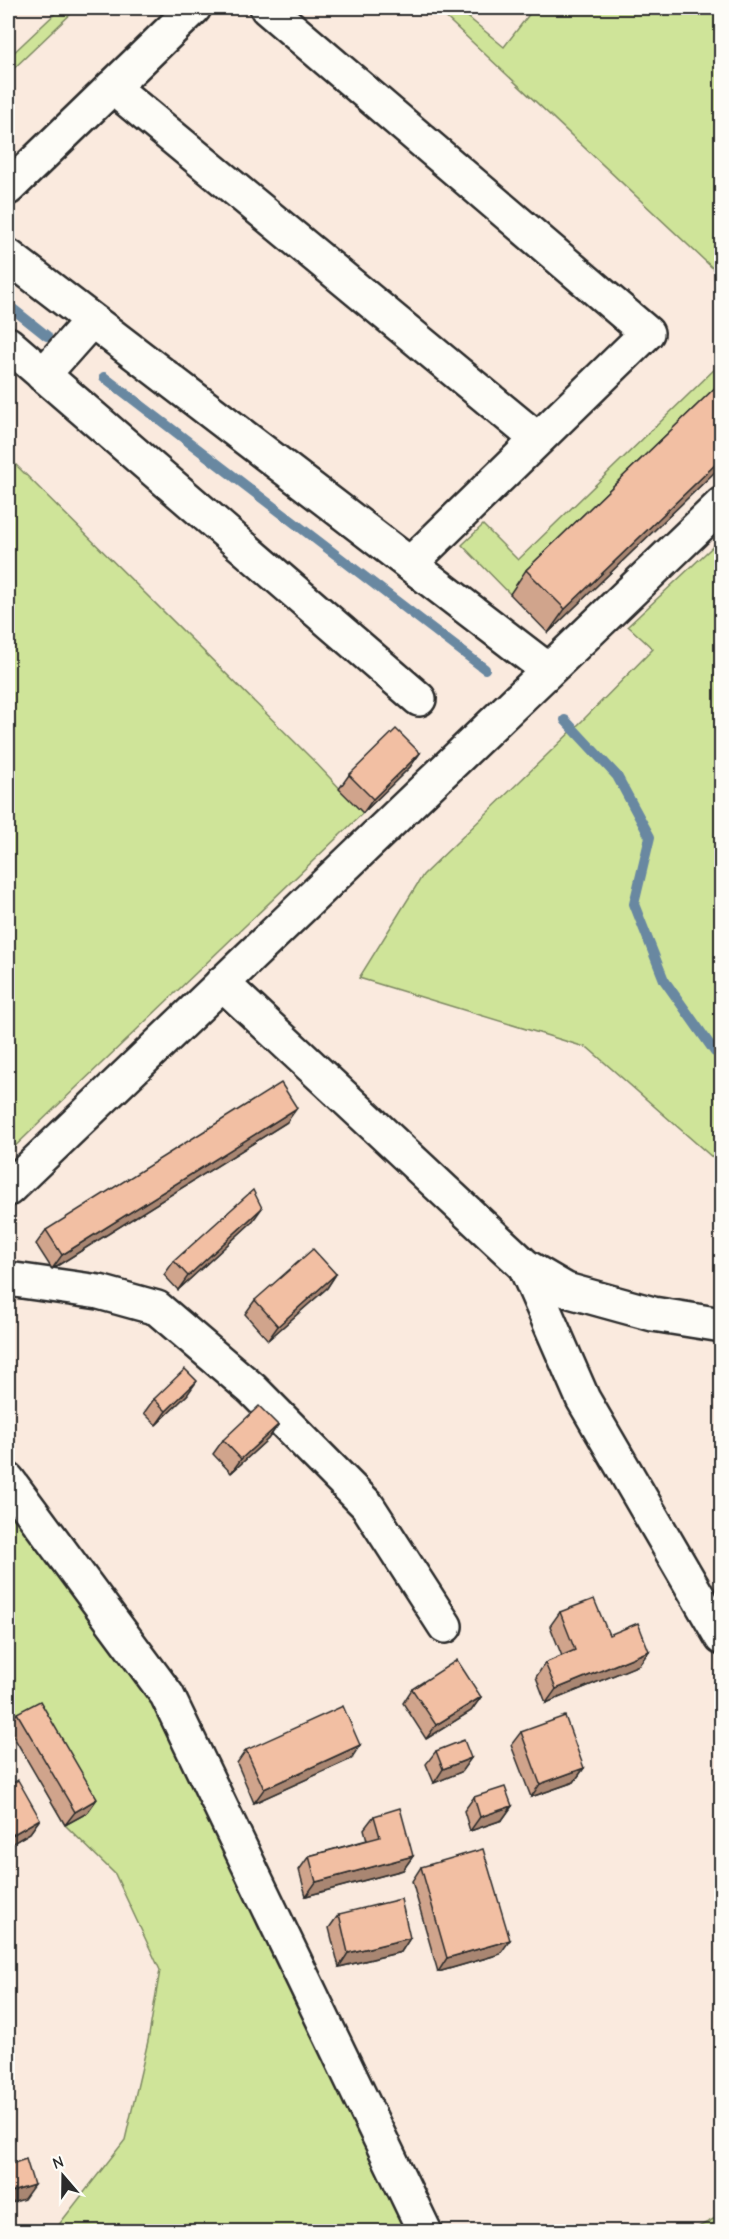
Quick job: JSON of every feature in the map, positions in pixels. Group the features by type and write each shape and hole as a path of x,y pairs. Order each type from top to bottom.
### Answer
{"street":[{"path":"8,188 194,8"},
{"path":"267,8 647,333 410,564"},
{"path":"112,87 537,439"},
{"path":"8,256 548,670"},
{"path":"43,375 91,321"},
{"path":"8,344 419,699"},
{"path":"8,1189 722,504"},
{"path":"222,983 525,1266 566,1290 653,1314 722,1325"},
{"path":"525,1266 583,1399 722,1638"},
{"path":"8,1279 99,1292 157,1308 252,1389 367,1505 445,1626"},
{"path":"8,1480 167,1695 425,2232"}],"green space":[{"path":"61,8 77,8 8,74 8,58"},
{"path":"436,8 457,8 504,47 534,8 721,8 721,276"},
{"path":"721,363 721,388 510,594 462,545 483,525 518,560"},
{"path":"8,457 314,761 363,813 8,1153"},
{"path":"721,539 721,1165 588,1048 359,978 423,875 653,649 628,626"},
{"path":"8,1480 167,1695 425,2231 54,2231 125,2140 148,2041 160,1970 115,1874 65,1825 8,1726"},
{"path":"721,2215 721,2231 691,2231"}],"building":[{"path":"722,381 722,458 565,609 526,570"},
{"path":"396,729 420,753 373,799 349,775"},
{"path":"281,1083 297,1108 62,1255 46,1230"},
{"path":"253,1190 262,1208 188,1276 174,1261"},
{"path":"313,1249 336,1274 278,1326 255,1300"},
{"path":"185,1369 197,1381 166,1411 154,1399"},
{"path":"259,1406 278,1425 241,1459 223,1440"},
{"path":"594,1599 609,1635 638,1623 649,1651 556,1689 545,1663 575,1650 560,1612"},
{"path":"457,1660 481,1697 436,1725 412,1689"},
{"path":"40,1701 97,1799 75,1812 17,1713"},
{"path":"343,1706 360,1745 264,1789 246,1750"},
{"path":"565,1716 584,1768 540,1784 521,1732"},
{"path":"464,1740 471,1758 443,1769 436,1751"},
{"path":"18,1780 40,1819 12,1835 8,1827 8,1786"},
{"path":"505,1787 512,1806 480,1817 474,1797"},
{"path":"400,1808 413,1856 316,1882 309,1856 380,1837 374,1816"},
{"path":"483,1849 510,1940 447,1958 421,1867"},
{"path":"401,1899 410,1938 348,1953 339,1914"},
{"path":"26,2159 34,2185 8,2193 8,2165"}],"waterway":[{"path":"8,305 47,336"},
{"path":"104,377 485,669"},
{"path":"565,720 617,776 650,837 634,904 664,980 715,1052 722,1055"}]}
